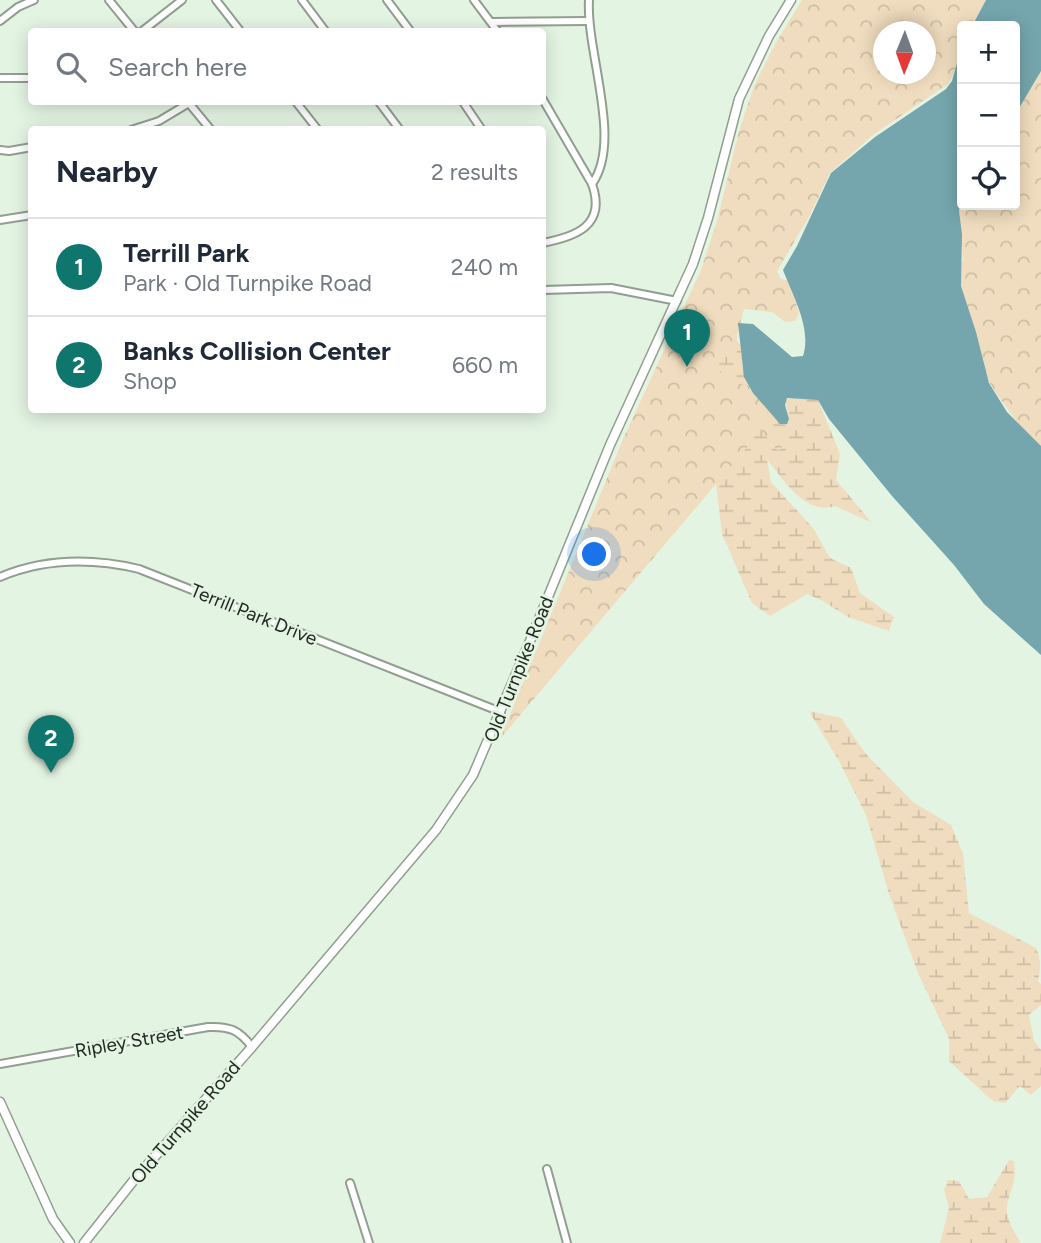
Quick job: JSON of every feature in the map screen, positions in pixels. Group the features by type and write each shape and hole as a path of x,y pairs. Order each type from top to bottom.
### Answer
{"street":[{"path":"0,21 18,4 34,0"},
{"path":"109,0 132,28"},
{"path":"146,28 182,0"},
{"path":"216,0 238,28"},
{"path":"302,0 323,28"},
{"path":"387,0 408,28"},
{"path":"474,0 496,28"},
{"path":"589,0 587,21 606,128 599,174 592,184"},
{"name":"Old Turnpike Road","path":"84,1243 134,1180 436,831 473,775 610,445 693,264 739,99 769,36 791,0"},
{"path":"492,22 587,21"},
{"path":"0,78 28,78"},
{"path":"143,126 159,121 184,105"},
{"path":"191,105 208,126"},
{"path":"298,105 315,126"},
{"path":"381,105 397,126"},
{"path":"465,105 479,126"},
{"path":"546,105 592,184 596,200 586,228 569,238 546,242"},
{"path":"0,150 28,148"},
{"path":"0,220 28,216"},
{"path":"546,290 611,288 677,301"},
{"name":"Terrill Park Drive","path":"0,577 51,563 78,560 108,562 139,569 501,712"},
{"name":"Ripley Street","path":"0,1064 208,1027 236,1030 251,1047"},
{"path":"0,1102 53,1219 70,1243"},
{"path":"547,1169 567,1243"},
{"path":"349,1183 369,1243"}],"green space":[{"path":"802,0 986,0 974,21 957,21 957,67 948,84 873,135 830,173 810,215 777,271 781,279 791,281 799,314 795,321 785,322 772,312 744,309 735,358 729,348 724,353 716,352 717,365 726,378 748,386 759,398 774,426 782,449 777,450 761,430 755,429 754,439 500,739 623,439 701,270 754,86 775,44"},
{"path":"1041,68 1041,450 1031,442 992,387 981,365 966,325 958,268 963,260 958,210 1020,210 1020,103"},
{"path":"725,328 741,345 744,377 753,393 789,419 785,399 818,400 840,454 836,480 872,523 835,506 824,508 805,501 767,459 771,482 813,528 830,558 851,568 860,593 894,617 889,631 848,617 807,594 770,616 752,603 722,534 714,467 713,376 709,345"},
{"path":"809,711 841,718 866,754 913,802 951,825 963,853 969,913 1036,948 1040,964 1038,981 1041,984 1041,1005 1029,1015 1034,1040 1041,1050 1041,1086 1031,1095 1020,1086 1005,1103 993,1101 949,1061 949,1039 918,973 889,894 866,815 840,763"},
{"path":"1009,1160 1014,1161 1015,1175 1007,1211 1021,1243 940,1243 949,1208 944,1190 948,1180 959,1181 969,1199 987,1197"}],"water":[{"path":"986,0 1041,0 1041,71 1020,107 1020,21 975,21"},
{"path":"957,64 957,210 959,210 962,234 961,286 989,383 1007,412 1041,446 1041,655 984,604 829,419 818,400 787,398 785,405 789,419 787,424 780,424 753,393 744,377 738,323 753,324 792,357 803,356 803,324 783,270 831,173 875,137 946,89 952,81"}],"place":[{"name":"Terrill Park","path":"687,367"},
{"name":"Banks Collision Center","path":"51,773"}]}
